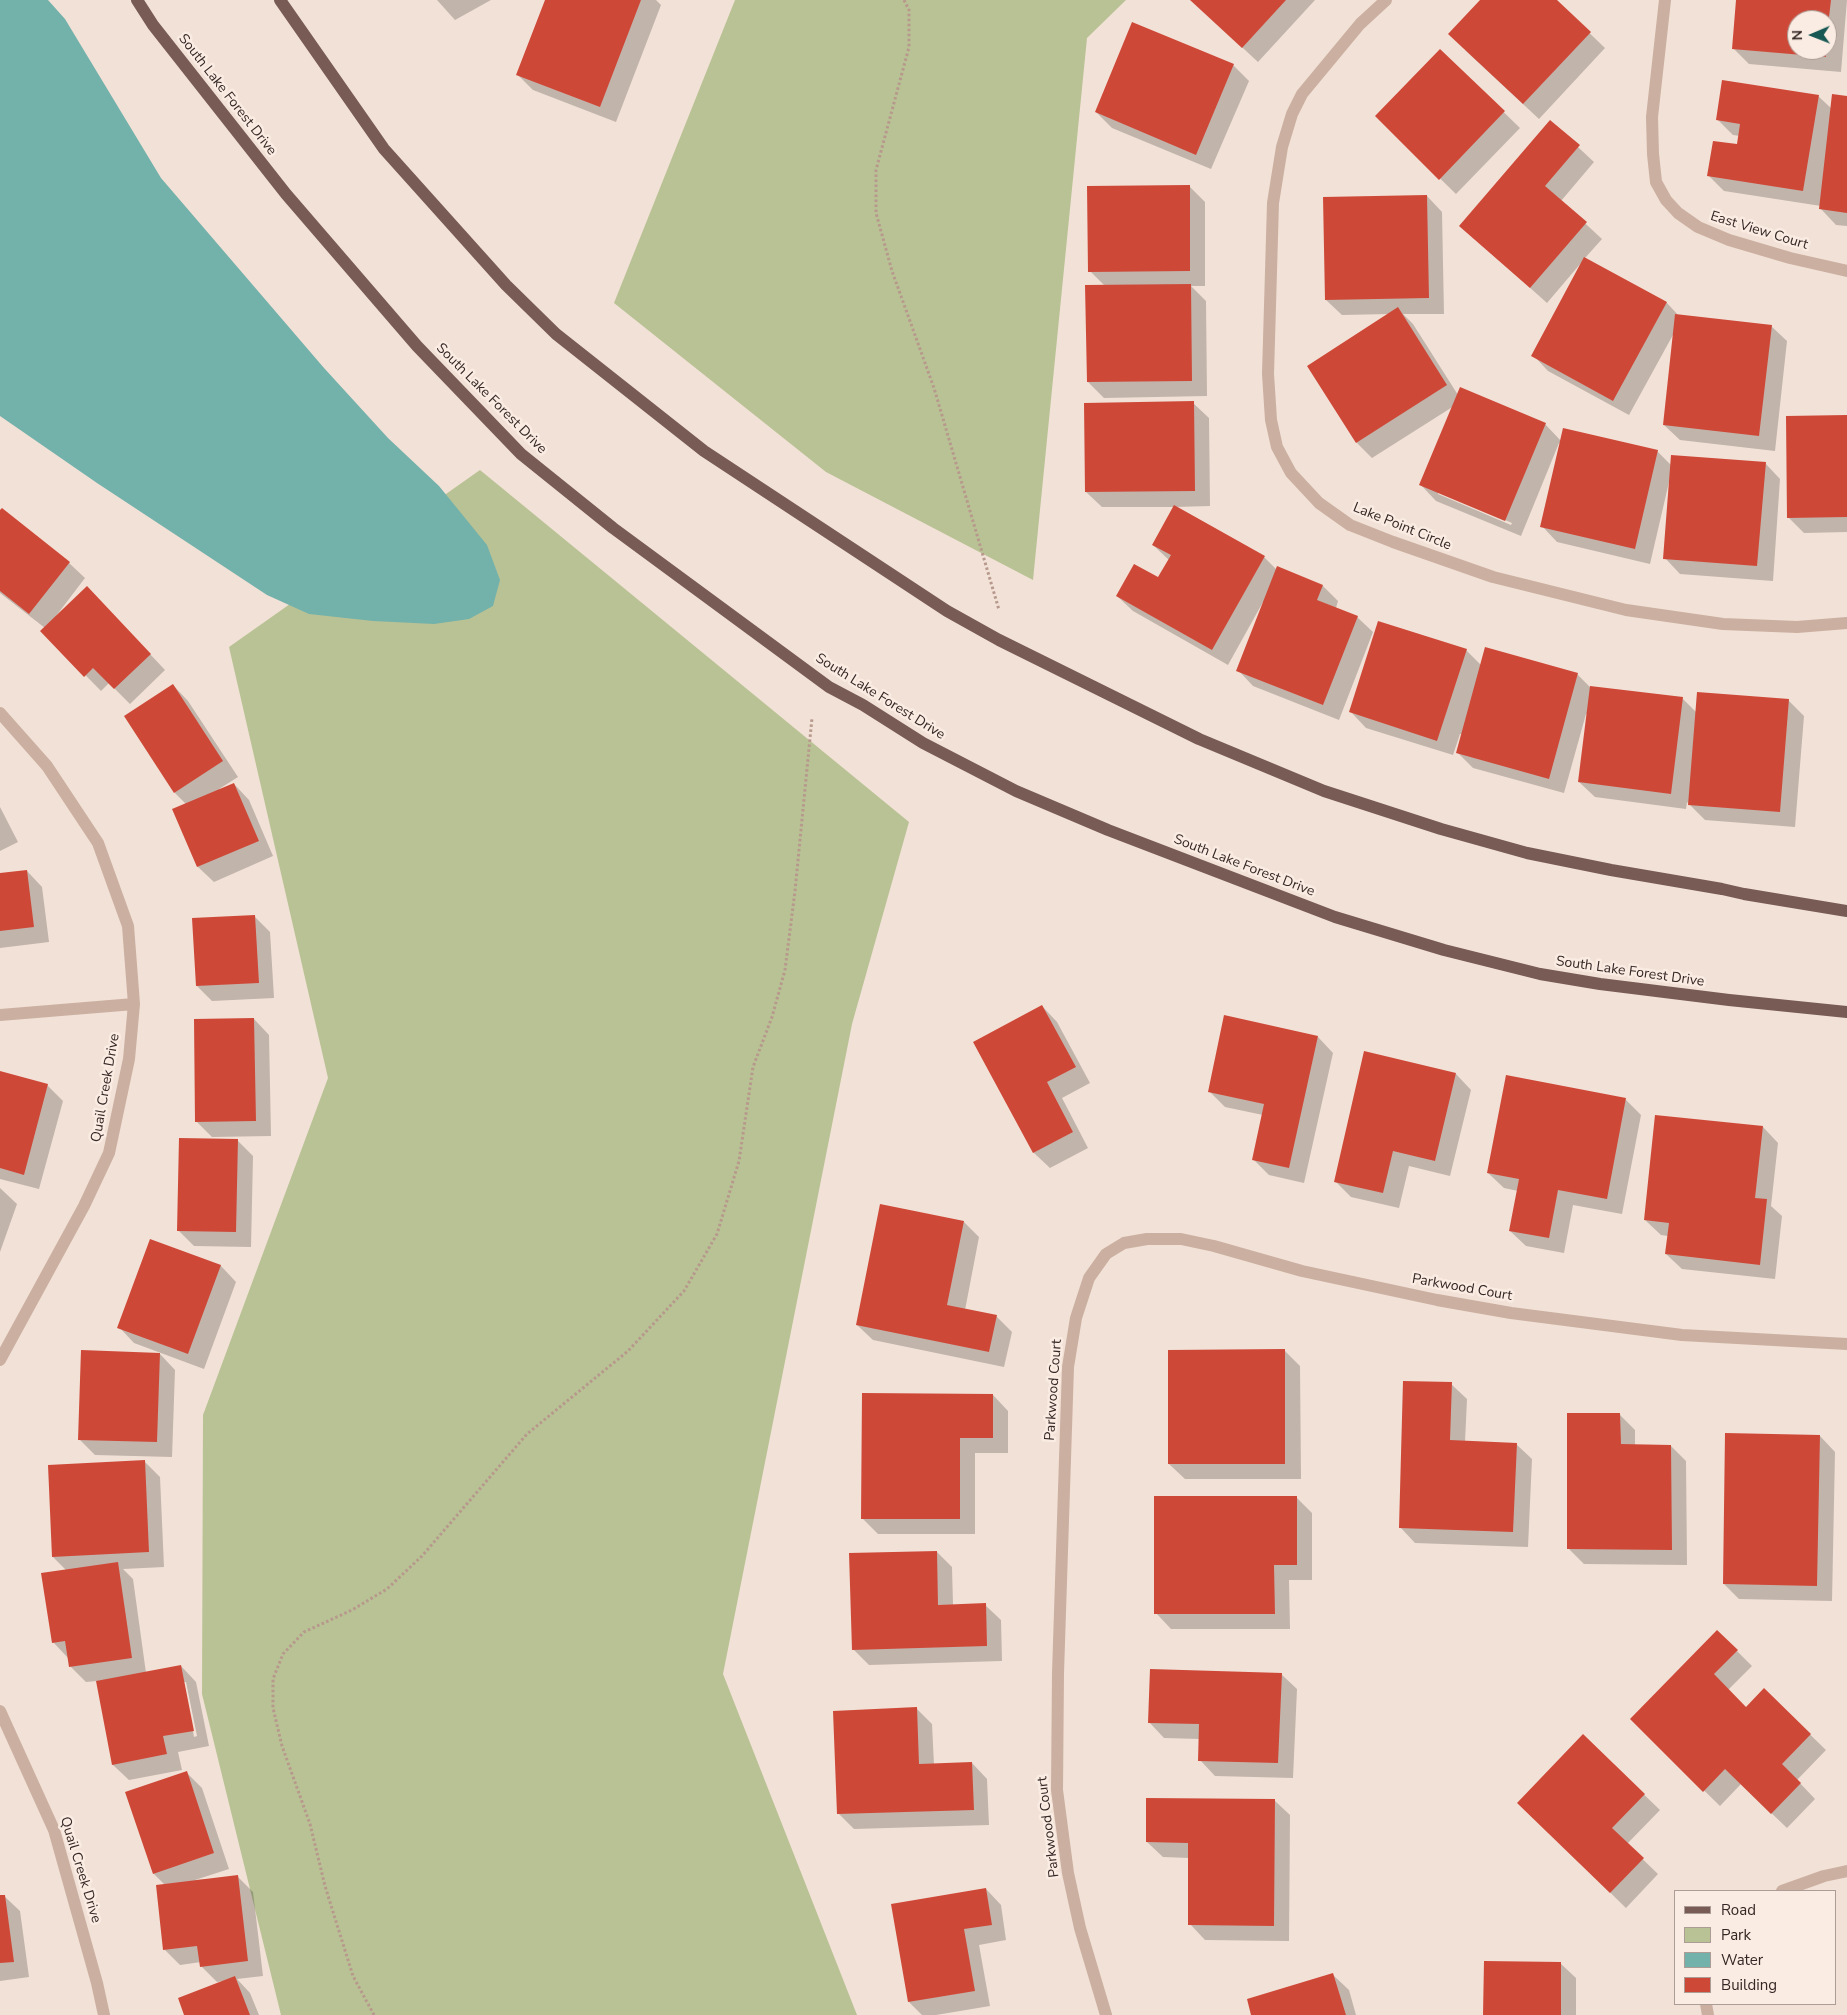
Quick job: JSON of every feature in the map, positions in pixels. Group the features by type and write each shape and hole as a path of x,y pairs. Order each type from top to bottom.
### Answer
{"main road":[{"name":"South Lake Forest Drive","path":"137,0 153,25 286,194 417,346 521,454 613,528 830,687 923,743 1016,791 1108,830 1335,917 1444,950 1540,974 1600,984 1847,1012"},
{"path":"280,0 384,149 506,286 556,334 704,451 947,611 1000,640 1199,738 1324,791 1441,830 1527,854 1847,911"}],"street":[{"name":"Lake Point Circle","path":"1386,0 1360,24 1302,94 1292,114 1282,146 1273,203 1268,374 1271,420 1277,447 1291,473 1320,503 1350,525 1493,577 1626,610 1722,624 1797,627 1847,623"},
{"name":"East View Court","path":"1665,0 1652,117 1656,182 1666,200 1678,214 1698,227 1730,240 1790,258 1847,271"},
{"name":"Quail Creek Drive","path":"0,713 48,766 98,842 128,926 134,1004 129,1060 109,1153 84,1206 0,1360"},
{"path":"0,1015 134,1004"},
{"name":"Parkwood Court","path":"1106,2015 1080,1928 1072,1891 1057,1790 1058,1663 1068,1367 1076,1318 1089,1278 1106,1254 1124,1244 1147,1239 1181,1239 1302,1270 1437,1300 1511,1313 1682,1335 1847,1344"},
{"name":"Quail Creek Drive","path":"0,1711 54,1830 97,1983 104,2015"},
{"path":"1785,1890 1824,1876 1847,1871"}],"path":[{"path":"904,0 909,10 909,47 876,170 876,214 892,272 934,388 1000,614"},
{"path":"374,2015 353,1976 325,1886 310,1824 282,1746 273,1708 273,1679 283,1654 304,1632 352,1610 387,1589 422,1556 527,1434 628,1351 684,1291 716,1234 739,1161 753,1067 772,1017 785,970 795,891 812,718"}],"green space":[{"path":"735,0 1126,0 1087,38 1033,580 826,472 614,303"},
{"path":"480,470 909,822 852,1024 723,1674 857,2015 281,2015 202,1694 203,1415 328,1078 229,647"}],"water":[{"path":"0,0 48,0 65,19 161,178 324,368 388,438 439,486 487,545 500,580 493,606 469,619 434,624 373,621 309,614 267,595 97,483 0,416"}],"building":[{"path":"545,0 641,0 600,107 516,75"},
{"path":"1190,0 1286,0 1242,48"},
{"path":"1480,0 1557,0 1591,32 1523,104 1448,34"},
{"path":"1736,0 1831,0 1830,10 1787,10 1787,54 1732,49"},
{"path":"1132,22 1234,64 1196,155 1095,112"},
{"path":"1440,49 1505,111 1439,180 1375,116"},
{"path":"1722,80 1819,95 1803,191 1707,176 1713,141 1737,144 1740,124 1716,120"},
{"path":"1832,94 1847,96 1847,213 1819,209"},
{"path":"1550,120 1580,145 1545,186 1587,222 1530,288 1459,226"},
{"path":"1190,185 1190,271 1088,272 1087,186"},
{"path":"1427,195 1429,298 1325,300 1323,197"},
{"path":"1584,257 1667,302 1613,401 1531,356"},
{"path":"1191,284 1192,381 1087,382 1085,285"},
{"path":"1398,307 1447,385 1356,443 1307,366"},
{"path":"1675,314 1772,325 1759,436 1663,425"},
{"path":"1460,387 1546,423 1505,521 1419,485"},
{"path":"1194,401 1195,491 1085,492 1084,403"},
{"path":"1847,415 1847,517 1787,518 1786,416"},
{"path":"1563,428 1658,450 1635,549 1540,527"},
{"path":"1671,455 1766,462 1757,566 1663,559"},
{"path":"1174,505 1265,556 1212,650 1116,596 1134,564 1158,577 1171,555 1152,545"},
{"path":"2,508 70,562 29,614 0,591 0,510"},
{"path":"1277,566 1323,585 1317,600 1358,616 1323,705 1236,671"},
{"path":"87,586 151,654 114,689 93,668 84,677 40,631"},
{"path":"1378,621 1467,649 1437,741 1349,712"},
{"path":"1485,647 1578,673 1549,779 1456,753"},
{"path":"173,684 223,761 174,793 124,716"},
{"path":"1590,686 1683,697 1671,794 1578,782"},
{"path":"1697,692 1789,699 1780,812 1688,805"},
{"path":"234,783 259,841 197,867 172,809"},
{"path":"27,870 34,927 0,931 0,873"},
{"path":"255,915 259,983 196,986 192,918"},
{"path":"1042,1005 1076,1067 1047,1082 1073,1132 1033,1153 973,1042"},
{"path":"1224,1015 1318,1036 1289,1168 1252,1160 1264,1104 1208,1092"},
{"path":"254,1018 256,1121 195,1122 194,1019"},
{"path":"1364,1051 1456,1073 1435,1161 1393,1151 1383,1193 1334,1182"},
{"path":"0,1071 48,1084 24,1175 0,1168"},
{"path":"1506,1075 1626,1098 1607,1199 1558,1190 1549,1238 1509,1231 1519,1179 1487,1173"},
{"path":"1655,1115 1763,1126 1755,1198 1767,1199 1760,1265 1665,1254 1669,1223 1644,1220"},
{"path":"179,1138 238,1139 236,1232 177,1231"},
{"path":"880,1204 964,1221 947,1305 997,1315 989,1352 856,1325"},
{"path":"150,1239 221,1265 188,1354 117,1328"},
{"path":"1285,1349 1285,1464 1168,1464 1168,1350"},
{"path":"81,1350 160,1353 157,1442 78,1440"},
{"path":"1403,1381 1452,1382 1450,1440 1517,1443 1513,1532 1399,1528"},
{"path":"862,1393 993,1394 993,1438 960,1438 960,1519 861,1519"},
{"path":"1567,1413 1620,1413 1621,1444 1671,1445 1672,1550 1567,1549"},
{"path":"1725,1433 1820,1435 1817,1586 1723,1584"},
{"path":"145,1460 149,1552 52,1557 48,1465"},
{"path":"1154,1496 1297,1496 1297,1565 1274,1565 1275,1614 1154,1614"},
{"path":"937,1551 938,1605 986,1603 987,1646 852,1650 849,1553"},
{"path":"118,1562 132,1658 69,1667 65,1641 52,1643 41,1573"},
{"path":"1717,1630 1738,1650 1714,1674 1746,1707 1764,1688 1811,1734 1782,1764 1801,1783 1771,1814 1725,1769 1703,1792 1630,1719"},
{"path":"181,1665 194,1731 163,1736 167,1754 112,1765 96,1681"},
{"path":"1150,1669 1282,1673 1278,1763 1198,1761 1199,1724 1148,1723"},
{"path":"917,1707 919,1764 972,1762 974,1810 837,1814 833,1711"},
{"path":"1583,1734 1645,1794 1612,1828 1644,1858 1610,1893 1517,1803"},
{"path":"187,1771 214,1853 153,1874 125,1792"},
{"path":"1146,1798 1275,1799 1274,1926 1188,1925 1188,1843 1146,1842"},
{"path":"238,1875 248,1961 200,1967 197,1946 163,1950 156,1885"},
{"path":"986,1888 992,1925 964,1929 975,1991 908,2002 891,1904"},
{"path":"0,1895 5,1895 14,1962 0,1963"},
{"path":"1484,1961 1561,1962 1561,2015 1483,2015"},
{"path":"1333,1973 1346,2015 1251,2015 1247,1999"},
{"path":"235,1976 250,2015 184,2015 178,1998"}]}
